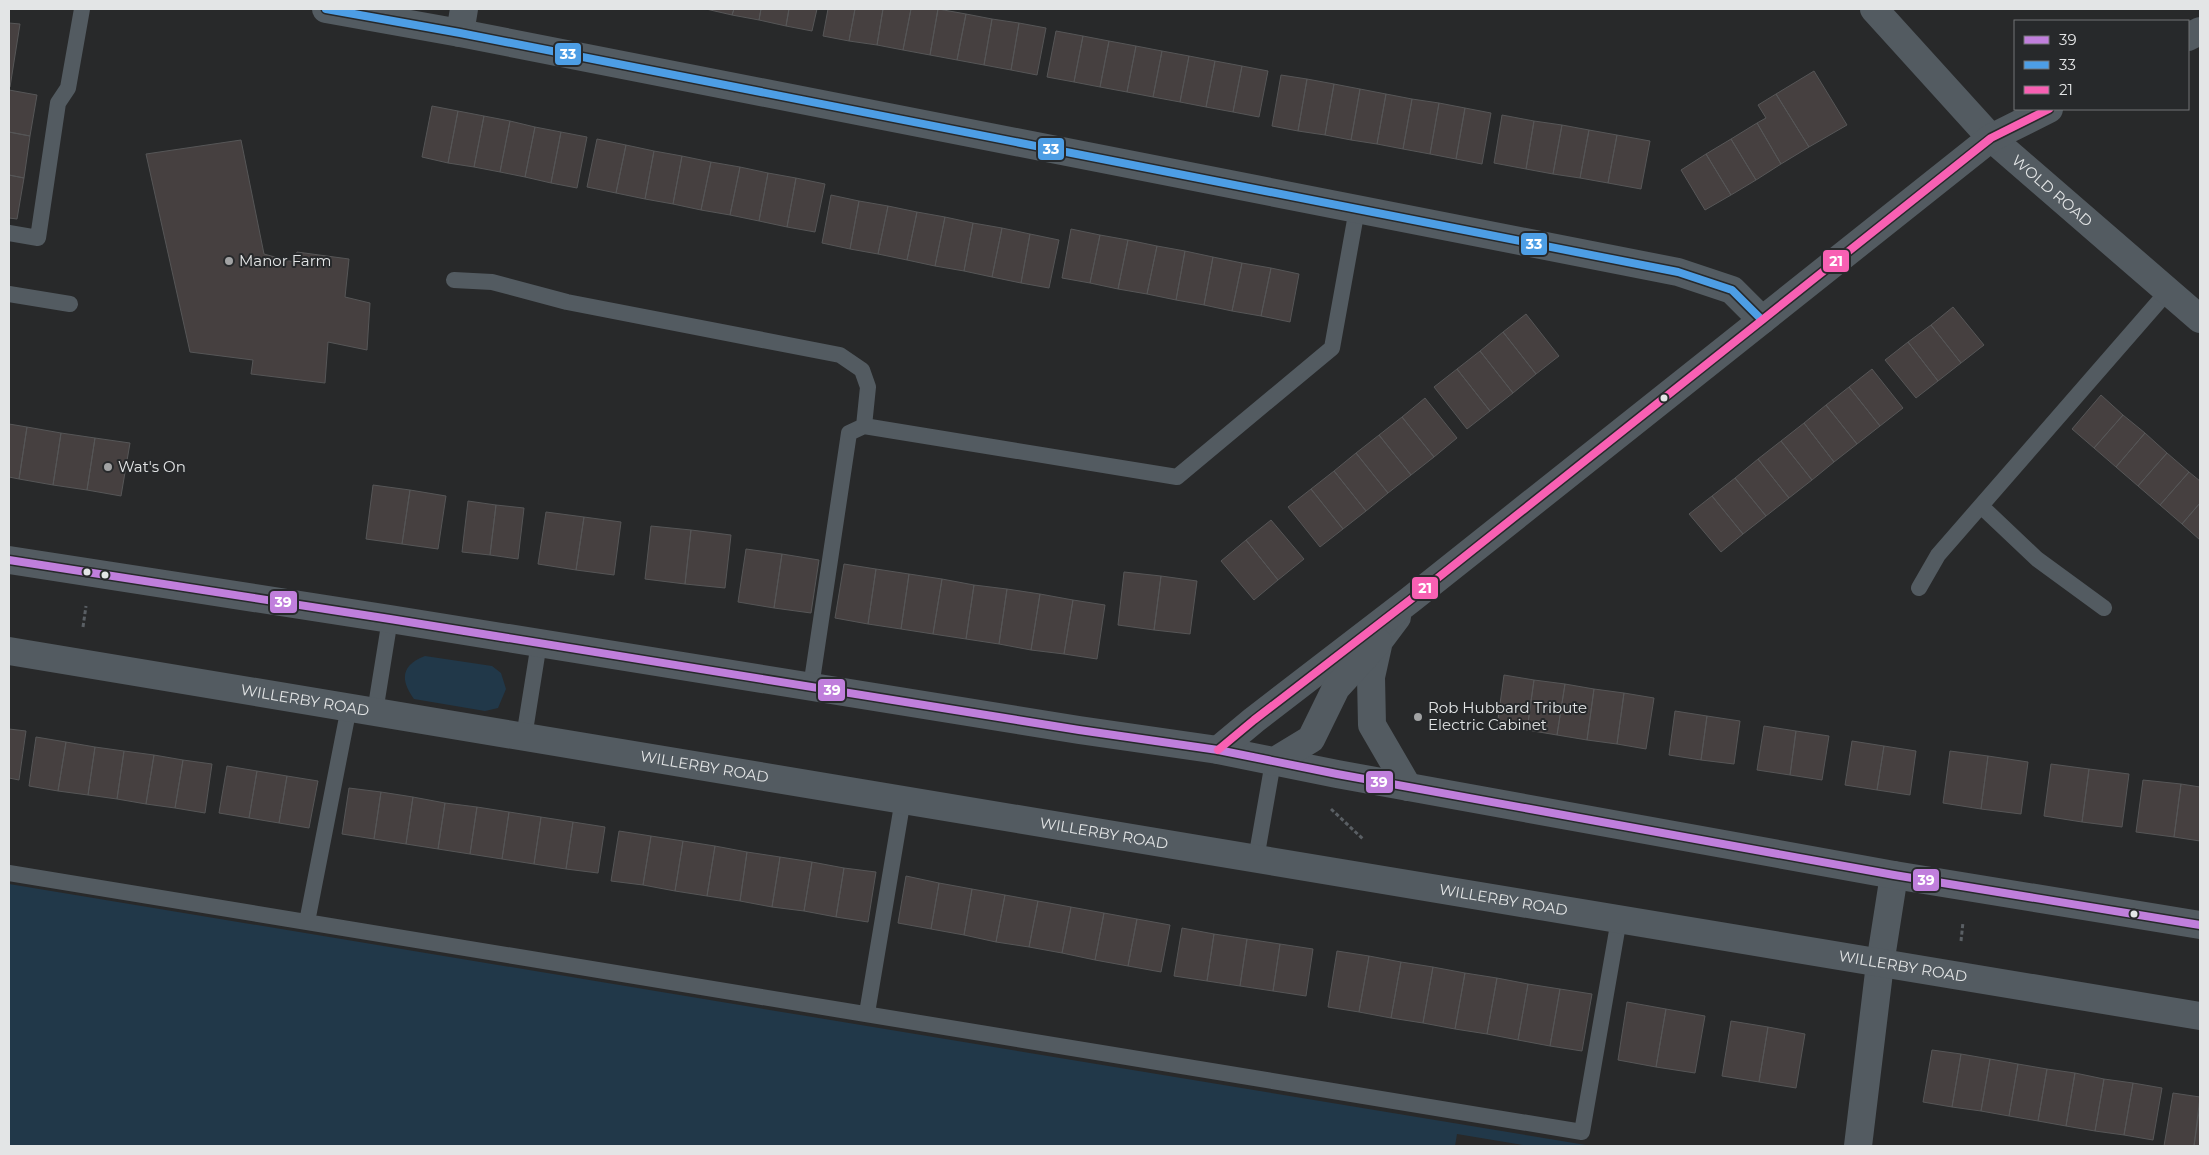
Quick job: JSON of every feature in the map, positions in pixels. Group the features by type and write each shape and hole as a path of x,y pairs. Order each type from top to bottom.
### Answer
{"street":[{"path":"326,9 462,21 1357,209 1678,272 1732,290 1762,320"},
{"name":"WOLD ROAD","path":"1874,9 1992,138 2200,319"},
{"path":"1218,750 1992,138 2046,110"},
{"path":"9,560 1218,750 1408,787 1894,875 2200,925"},
{"path":"1273,762 1311,740 1336,688 1379,641 1410,600"},
{"path":"1379,641 1370,677 1372,725 1408,787"},
{"name":"WILLERBY ROAD","path":"9,651 2200,1016"},
{"path":"1858,1146 1880,964 1894,875"}],"lane":[{"path":"9,233 38,238 58,103 68,88 82,9"},
{"path":"811,687 849,433 864,426 1177,477 1332,348 1357,209"},
{"path":"454,280 492,282 567,302 840,355 862,370 868,387 864,426"},
{"path":"1919,588 1938,555 2168,291"},
{"path":"9,294 70,304"},
{"path":"1981,506 2036,559 2104,608"},
{"path":"307,922 362,710 390,619"},
{"path":"524,737 539,643"},
{"path":"1256,859 1273,762"},
{"path":"867,1013 903,799"},
{"path":"9,873 1582,1132 1619,919"}],"path":[{"path":"77,662 91,573"},
{"path":"1957,976 1967,887"}],"shaded area":[{"path":"425,656 492,666 501,673 506,689 498,708 485,711 414,699 406,686 405,674 411,664"},
{"path":"9,884 1592,1146 1529,1146 1457,1134 1455,1146 9,1146"}],"building":[{"path":"706,9 734,9 732,15"},
{"path":"734,9 761,9 759,20 732,15"},
{"path":"761,9 789,9 786,26 759,20"},
{"path":"789,9 817,9 812,31 786,26"},
{"path":"828,9 855,9 849,41 823,36"},
{"path":"855,9 883,9 877,45 849,41"},
{"path":"883,9 911,9 903,50 877,45"},
{"path":"911,9 938,9 930,55 903,50"},
{"path":"938,9 966,14 957,60 930,55"},
{"path":"966,14 992,19 984,65 957,60"},
{"path":"992,19 1019,23 1011,70 984,65"},
{"path":"9,23 20,24 10,87 9,87"},
{"path":"1019,23 1046,28 1037,75 1011,70"},
{"path":"1056,31 1083,36 1074,82 1047,77"},
{"path":"1083,36 1109,41 1100,87 1074,82"},
{"path":"1109,41 1136,46 1127,92 1100,87"},
{"path":"1136,46 1162,51 1153,97 1127,92"},
{"path":"1162,51 1189,56 1180,102 1153,97"},
{"path":"1189,56 1215,61 1206,107 1180,102"},
{"path":"1215,61 1242,66 1233,112 1206,107"},
{"path":"1242,66 1268,71 1259,117 1233,112"},
{"path":"1814,71 1847,125 1809,147 1776,94"},
{"path":"1281,75 1307,79 1298,131 1272,126"},
{"path":"1307,79 1334,84 1325,135 1298,131"},
{"path":"1334,84 1360,89 1351,140 1325,135"},
{"path":"1360,89 1386,94 1377,144 1351,140"},
{"path":"9,90 37,95 30,136 9,132"},
{"path":"1386,94 1412,99 1403,149 1377,144"},
{"path":"1776,94 1809,147 1781,164 1757,123 1766,118 1758,105"},
{"path":"1412,99 1439,103 1430,154 1403,149"},
{"path":"1439,103 1465,108 1456,159 1430,154"},
{"path":"432,106 458,111 448,163 422,157"},
{"path":"1465,108 1491,113 1482,164 1456,159"},
{"path":"458,111 484,116 474,167 448,163"},
{"path":"1502,115 1534,121 1526,169 1494,163"},
{"path":"484,116 510,121 500,172 474,167"},
{"path":"510,121 535,127 525,177 500,172"},
{"path":"1534,121 1562,125 1553,174 1526,169"},
{"path":"1757,123 1781,164 1756,180 1731,139"},
{"path":"1562,125 1589,130 1580,178 1553,174"},
{"path":"535,127 561,132 551,183 525,177"},
{"path":"1589,130 1617,135 1608,183 1580,178"},
{"path":"9,132 30,136 24,178 9,175"},
{"path":"561,132 587,137 577,188 551,183"},
{"path":"1617,135 1650,141 1641,189 1608,183"},
{"path":"597,139 626,145 616,193 587,187"},
{"path":"1731,139 1756,180 1731,195 1706,154"},
{"name":"Manor Farm","path":"241,140 264,254 293,262 297,252 349,259 345,297 370,303 367,350 328,342 325,383 251,374 253,360 190,352 146,154"},
{"path":"626,145 654,151 645,199 616,193"},
{"path":"654,151 682,156 673,204 645,199"},
{"path":"1706,154 1731,195 1705,210 1681,170"},
{"path":"682,156 711,162 701,210 673,204"},
{"path":"711,162 740,167 730,215 701,210"},
{"path":"740,167 768,173 759,221 730,215"},
{"path":"768,173 796,178 787,227 759,221"},
{"path":"9,175 24,178 17,219 9,218"},
{"path":"796,178 825,184 815,232 787,227"},
{"path":"831,195 859,201 850,249 822,243"},
{"path":"859,201 888,206 878,254 850,249"},
{"path":"888,206 917,212 907,260 878,254"},
{"path":"917,212 945,217 935,266 907,260"},
{"path":"945,217 973,223 964,271 935,266"},
{"path":"973,223 1002,228 992,277 964,271"},
{"path":"1002,228 1030,234 1021,283 992,277"},
{"path":"1071,229 1100,235 1090,283 1062,278"},
{"path":"1030,234 1059,240 1049,288 1021,283"},
{"path":"1100,235 1128,240 1118,289 1090,283"},
{"path":"1128,240 1157,246 1147,294 1118,289"},
{"path":"1157,246 1185,251 1176,300 1147,294"},
{"path":"1185,251 1213,257 1204,305 1176,300"},
{"path":"1213,257 1242,263 1232,311 1204,305"},
{"path":"1242,263 1271,268 1261,316 1232,311"},
{"path":"1271,268 1299,274 1290,322 1261,316"},
{"path":"1953,307 1984,345 1961,363 1931,325"},
{"path":"1526,314 1559,356 1536,374 1503,332"},
{"path":"1931,325 1961,363 1938,381 1908,342"},
{"path":"1503,332 1536,374 1513,393 1480,351"},
{"path":"1908,342 1938,381 1916,398 1885,360"},
{"path":"1480,351 1513,393 1490,411 1457,369"},
{"path":"1457,369 1490,411 1467,429 1434,387"},
{"path":"1872,369 1903,408 1880,426 1849,387"},
{"path":"1849,387 1880,426 1857,444 1826,405"},
{"path":"2101,395 2123,415 2094,448 2072,429"},
{"path":"1425,398 1457,438 1434,457 1402,417"},
{"path":"1826,405 1857,444 1834,462 1804,423"},
{"path":"2123,415 2145,433 2116,467 2094,448"},
{"path":"1402,417 1434,457 1411,475 1379,435"},
{"path":"1804,423 1834,462 1812,480 1781,441"},
{"path":"9,424 27,427 19,479 9,477"},
{"path":"27,427 61,433 53,485 19,479"},
{"path":"61,433 95,438 87,490 53,485"},
{"path":"2145,433 2167,453 2138,486 2116,467"},
{"path":"1379,435 1411,475 1388,493 1356,453"},
{"name":"Wat's On","path":"95,438 130,443 121,496 87,490"},
{"path":"1781,441 1812,480 1789,498 1758,459"},
{"path":"1356,453 1388,493 1366,511 1334,471"},
{"path":"2167,453 2189,472 2160,505 2138,486"},
{"path":"1758,459 1789,498 1766,516 1735,478"},
{"path":"1334,471 1366,511 1343,529 1311,489"},
{"path":"2189,472 2200,481 2200,503 2182,524 2160,505"},
{"path":"1735,478 1766,516 1743,534 1712,496"},
{"path":"373,485 410,490 402,544 366,539"},
{"path":"1311,489 1343,529 1320,547 1288,507"},
{"path":"410,490 446,496 438,549 402,544"},
{"path":"1712,496 1743,534 1721,552 1689,514"},
{"path":"468,501 496,505 490,555 462,552"},
{"path":"2200,503 2200,540 2182,524"},
{"path":"496,505 524,508 518,559 490,555"},
{"path":"546,512 584,517 576,570 538,564"},
{"path":"584,517 621,522 614,575 576,570"},
{"path":"1271,520 1304,559 1278,580 1246,540"},
{"path":"651,526 691,530 685,584 645,579"},
{"path":"691,530 731,535 725,588 685,584"},
{"path":"1246,540 1278,580 1254,600 1221,561"},
{"path":"746,549 782,554 774,608 738,602"},
{"path":"782,554 819,560 811,613 774,608"},
{"path":"844,564 876,569 868,624 835,618"},
{"path":"876,569 909,574 901,629 868,624"},
{"path":"1124,572 1161,576 1154,630 1118,625"},
{"path":"909,574 942,579 933,634 901,629"},
{"path":"1161,576 1197,581 1190,634 1154,630"},
{"path":"942,579 974,585 966,639 933,634"},
{"path":"974,585 1007,589 999,644 966,639"},
{"path":"1007,589 1040,594 1031,650 999,644"},
{"path":"1040,594 1073,600 1064,654 1031,650"},
{"path":"1073,600 1105,605 1097,659 1064,654"},
{"path":"1504,675 1534,680 1527,730 1497,726"},
{"path":"1534,680 1565,684 1557,735 1527,730"},
{"path":"1565,684 1594,689 1587,740 1557,735"},
{"path":"1594,689 1624,693 1617,744 1587,740"},
{"path":"1624,693 1654,698 1646,749 1617,744"},
{"path":"1675,711 1707,716 1701,760 1669,755"},
{"path":"1707,716 1740,721 1734,764 1701,760"},
{"path":"1764,726 1796,731 1790,775 1757,770"},
{"path":"9,729 26,731 19,780 9,778"},
{"path":"1796,731 1829,736 1822,780 1790,775"},
{"path":"36,737 66,742 58,791 29,786"},
{"path":"1852,741 1884,746 1877,790 1845,785"},
{"path":"66,742 95,747 88,795 58,791"},
{"path":"1884,746 1916,751 1910,795 1877,790"},
{"path":"95,747 124,751 117,799 88,795"},
{"path":"124,751 154,755 146,804 117,799"},
{"path":"1950,751 1988,756 1981,809 1943,803"},
{"path":"154,755 183,760 175,808 146,804"},
{"path":"1988,756 2028,762 2021,814 1981,809"},
{"path":"183,760 212,764 205,813 175,808"},
{"path":"2051,764 2089,769 2082,822 2044,816"},
{"path":"227,766 257,771 249,818 219,813"},
{"path":"2089,769 2129,774 2122,827 2082,822"},
{"path":"257,771 287,776 279,823 249,818"},
{"path":"287,776 318,781 309,828 279,823"},
{"path":"2143,780 2181,784 2174,837 2136,832"},
{"path":"2181,784 2200,787 2200,841 2174,837"},
{"path":"349,788 381,792 374,839 342,834"},
{"path":"381,792 413,797 406,844 374,839"},
{"path":"413,797 445,803 438,849 406,844"},
{"path":"445,803 477,807 470,854 438,849"},
{"path":"477,807 509,812 502,859 470,854"},
{"path":"509,812 541,817 534,864 502,859"},
{"path":"541,817 573,822 566,869 534,864"},
{"path":"573,822 605,827 598,873 566,869"},
{"path":"619,831 651,836 643,885 611,881"},
{"path":"651,836 683,841 675,891 643,885"},
{"path":"683,841 715,846 707,896 675,891"},
{"path":"715,846 747,852 740,901 707,896"},
{"path":"747,852 780,857 772,907 740,901"},
{"path":"780,857 812,862 804,911 772,907"},
{"path":"812,862 844,868 836,917 804,911"},
{"path":"844,868 876,872 868,922 836,917"},
{"path":"906,876 939,883 931,929 898,923"},
{"path":"939,883 972,889 964,935 931,929"},
{"path":"972,889 1005,895 996,942 964,935"},
{"path":"1005,895 1038,901 1029,947 996,942"},
{"path":"1038,901 1071,907 1062,953 1029,947"},
{"path":"1071,907 1104,913 1095,960 1062,953"},
{"path":"1104,913 1137,919 1128,966 1095,960"},
{"path":"1137,919 1170,925 1161,972 1128,966"},
{"path":"1182,928 1214,934 1207,981 1174,976"},
{"path":"1214,934 1247,939 1240,986 1207,981"},
{"path":"1247,939 1280,944 1273,991 1240,986"},
{"path":"1280,944 1313,949 1306,996 1273,991"},
{"path":"1337,951 1369,956 1359,1012 1328,1007"},
{"path":"1369,956 1401,962 1391,1018 1359,1012"},
{"path":"1401,962 1433,967 1423,1023 1391,1018"},
{"path":"1433,967 1465,973 1455,1029 1423,1023"},
{"path":"1465,973 1497,978 1487,1034 1455,1029"},
{"path":"1497,978 1528,984 1518,1040 1487,1034"},
{"path":"1528,984 1560,989 1550,1046 1518,1040"},
{"path":"1560,989 1592,994 1582,1051 1550,1046"},
{"path":"1627,1002 1666,1009 1656,1067 1618,1060"},
{"path":"1666,1009 1705,1016 1695,1073 1656,1067"},
{"path":"1731,1021 1768,1027 1759,1082 1722,1076"},
{"path":"1768,1027 1805,1034 1796,1088 1759,1082"},
{"path":"1932,1050 1961,1054 1952,1107 1923,1102"},
{"path":"1961,1054 1990,1059 1981,1111 1952,1107"},
{"path":"1990,1059 2018,1064 2009,1116 1981,1111"},
{"path":"2018,1064 2047,1069 2038,1121 2009,1116"},
{"path":"2047,1069 2075,1073 2066,1126 2038,1121"},
{"path":"2075,1073 2104,1079 2095,1131 2066,1126"},
{"path":"2104,1079 2133,1083 2124,1135 2095,1131"},
{"path":"2133,1083 2162,1088 2153,1140 2124,1135"},
{"path":"2173,1093 2200,1097 2194,1146 2164,1146"},
{"path":"2200,1105 2200,1146 2194,1146"}],"transit line":[{"name":"33","path":"326,9 460,33 1678,272 1732,290 1762,320"},
{"name":"21","path":"1218,750 1410,600 1991,138 2047,110"},
{"name":"39","path":"9,560 390,619 1079,730 1218,750 1337,774 1894,875 2200,925"}],"place":[{"name":"Manor Farm","path":"229,261"},
{"name":"Wat's On","path":"108,467"},
{"name":"Rob Hubbard Tribute Electric Cabinet","path":"1418,717"}]}
